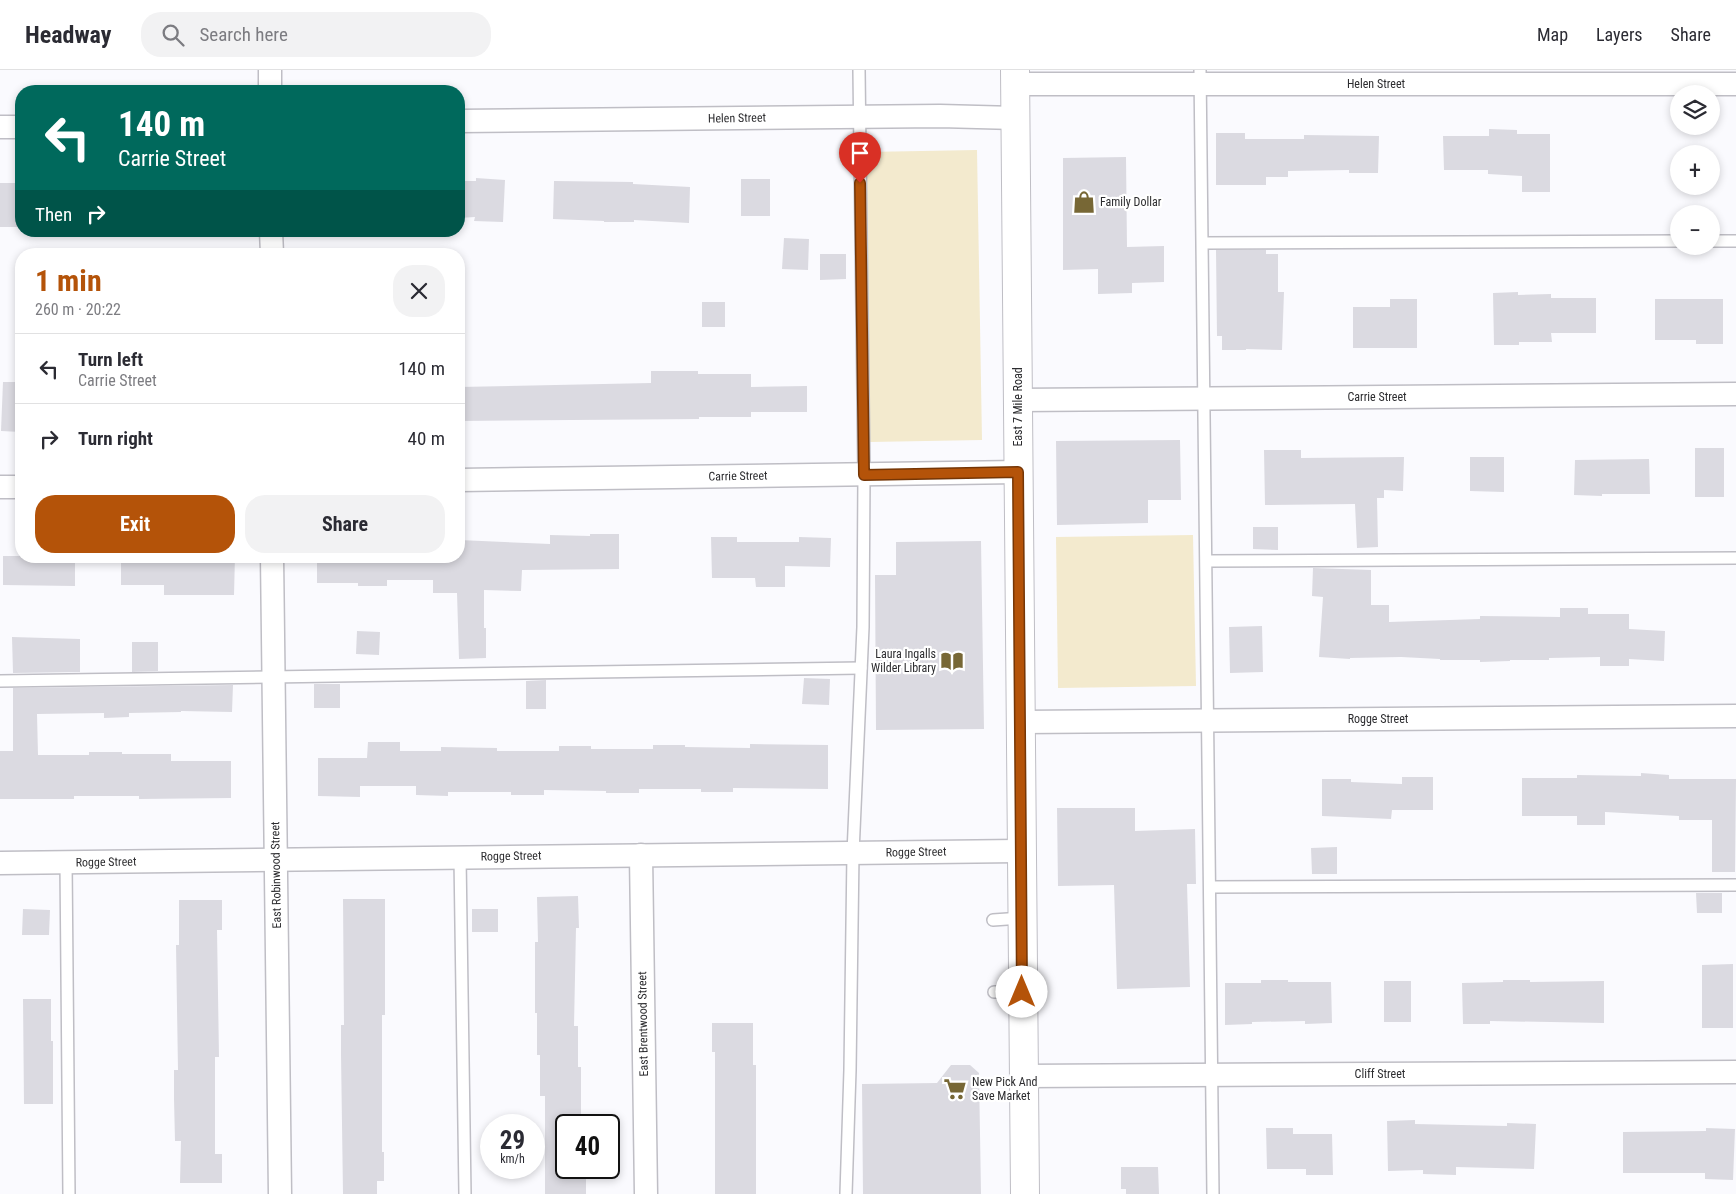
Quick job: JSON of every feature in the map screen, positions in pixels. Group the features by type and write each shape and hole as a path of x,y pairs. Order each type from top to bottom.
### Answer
{"street":[{"path":"270,70 270,85"},
{"name":"Helen Street","path":"1015,77 1200,77 1736,84"},
{"name":"East 7 Mile Road","path":"1015,77 1025,1194"},
{"name":"Helen Street","path":"465,121 860,116 1016,118"},
{"path":"0,127 15,127"},
{"name":"Carrie Street","path":"1018,400 1736,394"},
{"name":"Carrie Street","path":"465,480 1018,472"},
{"path":"0,487 15,487"},
{"name":"East Robinwood Street","path":"272,563 280,1194"},
{"name":"Rogge Street","path":"1021,722 1736,716"},
{"name":"Rogge Street","path":"0,863 1022,851"},
{"name":"East Brentwood Street","path":"641,855 646,1194"},
{"name":"Cliff Street","path":"1024,1076 1736,1072"}],"lane":[{"path":"846,1194 853,852 861,668 864,475 859,70"},
{"path":"1200,77 1213,1194"},
{"path":"1720,241 1736,240"},
{"path":"1203,243 1670,241"},
{"path":"1207,561 1736,558"},
{"path":"0,681 861,668"},
{"path":"460,857 465,1194"},
{"path":"66,862 69,1194"},
{"path":"1210,887 1736,886"},
{"path":"993,920 1022,918"},
{"path":"994,992 1022,992"}],"shaded area":[{"path":"977,150 982,440 870,442 866,152"},
{"path":"1193,535 1196,686 1058,688 1056,537"}],"building":[{"path":"1489,129 1517,130 1517,134 1550,134 1550,192 1522,192 1522,176 1488,174 1488,170 1444,170 1443,136 1489,136"},
{"path":"1216,133 1245,133 1245,139 1304,139 1304,135 1379,136 1378,173 1349,173 1349,170 1288,171 1288,177 1266,177 1266,185 1216,185"},
{"path":"1126,157 1127,247 1164,246 1164,282 1132,283 1132,293 1098,294 1098,269 1063,270 1063,158"},
{"path":"476,178 505,180 503,222 474,221 475,217 465,218 465,181 476,181"},
{"path":"741,179 770,179 770,216 741,216"},
{"path":"554,181 633,182 633,184 690,187 689,223 553,219"},
{"path":"0,183 15,183 15,227 0,227"},
{"path":"784,238 809,239 808,270 782,269"},
{"path":"1216,250 1266,250 1266,254 1278,254 1278,292 1284,292 1282,350 1222,350 1222,336 1217,336"},
{"path":"820,254 846,254 846,279 820,280"},
{"path":"1518,292 1518,295 1551,294 1551,298 1596,298 1596,333 1551,333 1552,342 1519,342 1519,345 1494,345 1493,293"},
{"path":"1390,299 1417,299 1417,348 1353,348 1353,307 1390,307"},
{"path":"1655,299 1723,299 1723,344 1696,344 1696,340 1655,340"},
{"path":"702,302 725,302 725,327 702,327"},
{"path":"651,371 698,371 698,374 751,374 751,387 807,386 807,412 751,412 751,417 699,417 699,419 465,421 465,387 651,383"},
{"path":"3,382 15,382 15,432 1,431"},
{"path":"1180,440 1181,500 1148,500 1148,523 1057,525 1056,441"},
{"path":"1695,448 1724,448 1724,497 1695,497"},
{"path":"1264,450 1301,450 1301,458 1404,457 1403,491 1384,490 1384,498 1377,498 1378,547 1357,548 1355,504 1265,505"},
{"path":"1470,457 1504,457 1504,492 1470,491"},
{"path":"1649,459 1650,494 1574,495 1575,460"},
{"path":"1253,527 1278,527 1278,550 1253,549"},
{"path":"590,534 619,534 619,569 522,570 521,591 484,590 486,658 459,659 457,593 433,593 433,580 387,580 387,586 358,586 358,583 317,583 317,563 465,563 465,540 550,544 550,535 590,536"},
{"path":"711,537 737,537 737,542 799,542 799,537 831,538 830,567 785,566 785,587 756,587 755,578 712,578"},
{"name":"Laura Ingalls Wilder Library","path":"981,541 984,729 876,730 875,575 896,575 896,542"},
{"path":"3,556 15,556 15,563 75,563 75,586 3,585"},
{"path":"121,563 235,563 234,595 164,595 164,585 121,585"},
{"path":"1313,568 1371,570 1371,605 1389,605 1389,622 1480,619 1480,616 1560,617 1560,608 1588,608 1588,614 1629,614 1629,629 1665,631 1664,661 1629,659 1629,666 1600,666 1600,657 1480,662 1480,660 1440,660 1401,657 1350,659 1319,657 1323,597 1312,596"},
{"path":"1262,626 1263,672 1230,673 1229,627"},
{"path":"357,631 380,632 379,655 356,654"},
{"path":"12,637 80,639 80,672 13,673"},
{"path":"132,642 158,642 158,671 132,672"},
{"path":"804,678 830,679 829,705 802,704"},
{"path":"546,680 546,709 526,709 526,681"},
{"path":"314,684 340,684 340,708 314,708"},
{"path":"233,685 232,712 129,713 129,717 104,718 104,713 37,714 38,755 89,755 89,752 122,752 122,754 171,754 171,761 231,761 231,798 139,799 139,796 74,796 74,799 0,799 0,751 13,751 13,688"},
{"path":"368,742 400,742 400,751 441,751 441,747 497,748 497,751 559,751 559,746 591,746 591,749 653,749 653,745 750,748 750,744 828,745 828,789 733,788 733,792 701,792 701,789 639,789 639,793 544,790 544,795 511,795 511,792 448,792 448,796 416,795 416,786 360,786 360,797 318,796 318,758 367,758"},
{"path":"1641,773 1669,775 1669,779 1736,779 1735,872 1712,872 1712,820 1679,820 1679,816 1605,812 1605,825 1577,825 1577,816 1522,816 1522,778 1577,778 1577,775 1641,776"},
{"path":"1402,777 1433,777 1433,810 1392,810 1391,819 1322,816 1322,779 1351,779 1351,782 1402,784"},
{"path":"1057,808 1135,808 1135,831 1195,829 1196,884 1187,884 1190,987 1117,989 1114,885 1058,886"},
{"path":"1337,847 1337,874 1312,874 1311,848"},
{"path":"1696,893 1722,893 1722,913 1697,913"},
{"path":"578,896 579,928 576,928 574,1026 578,1026 578,1067 581,1067 581,1114 555,1114 555,1179 586,1179 586,1194 545,1194 545,1096 540,1096 540,1055 537,1055 537,1013 535,1013 535,942 538,942 537,897"},
{"path":"343,899 385,899 385,1015 382,1015 382,1152 384,1152 384,1181 377,1181 377,1194 343,1194 341,1025 344,1025"},
{"path":"179,900 222,900 222,930 217,930 219,1057 215,1057 215,1154 222,1154 222,1183 180,1183 181,1141 175,1141 174,1099 174,1070 178,1070 176,945 179,945"},
{"path":"23,909 50,910 49,935 22,935"},
{"path":"472,909 498,909 498,932 472,932"},
{"path":"1733,964 1733,1028 1702,1028 1702,965"},
{"path":"1261,980 1331,982 1332,1023 1305,1024 1305,1021 1252,1022 1252,1024 1225,1025 1225,983 1261,983"},
{"path":"1503,980 1530,980 1530,982 1604,981 1604,1023 1490,1021 1490,1024 1463,1024 1462,983 1503,982"},
{"path":"1384,981 1411,981 1411,1022 1384,1022"},
{"path":"23,999 51,999 53,1104 24,1104"},
{"path":"712,1023 753,1023 753,1065 756,1065 756,1194 715,1194 715,1052 712,1052"},
{"path":"951,1065 970,1065 979,1073 981,1194 863,1194 862,1084 937,1083"},
{"path":"1415,1120 1415,1124 1507,1126 1507,1123 1536,1124 1534,1169 1456,1167 1456,1175 1423,1174 1423,1170 1388,1171 1387,1121"},
{"path":"1266,1128 1293,1128 1293,1134 1332,1134 1333,1175 1306,1175 1306,1169 1267,1169"},
{"path":"1706,1128 1735,1129 1733,1180 1705,1179 1705,1173 1623,1173 1623,1132 1706,1131"},
{"path":"1121,1167 1158,1167 1159,1194 1126,1194 1126,1189 1121,1189"}],"place":[{"name":"Family Dollar","path":"1084,202"},
{"name":"Laura Ingalls Wilder Library","path":"952,661"},
{"name":"New Pick And Save Market","path":"955,1089"}],"route":[{"path":"860,183 864,475 1018,472 1022,992"}]}
